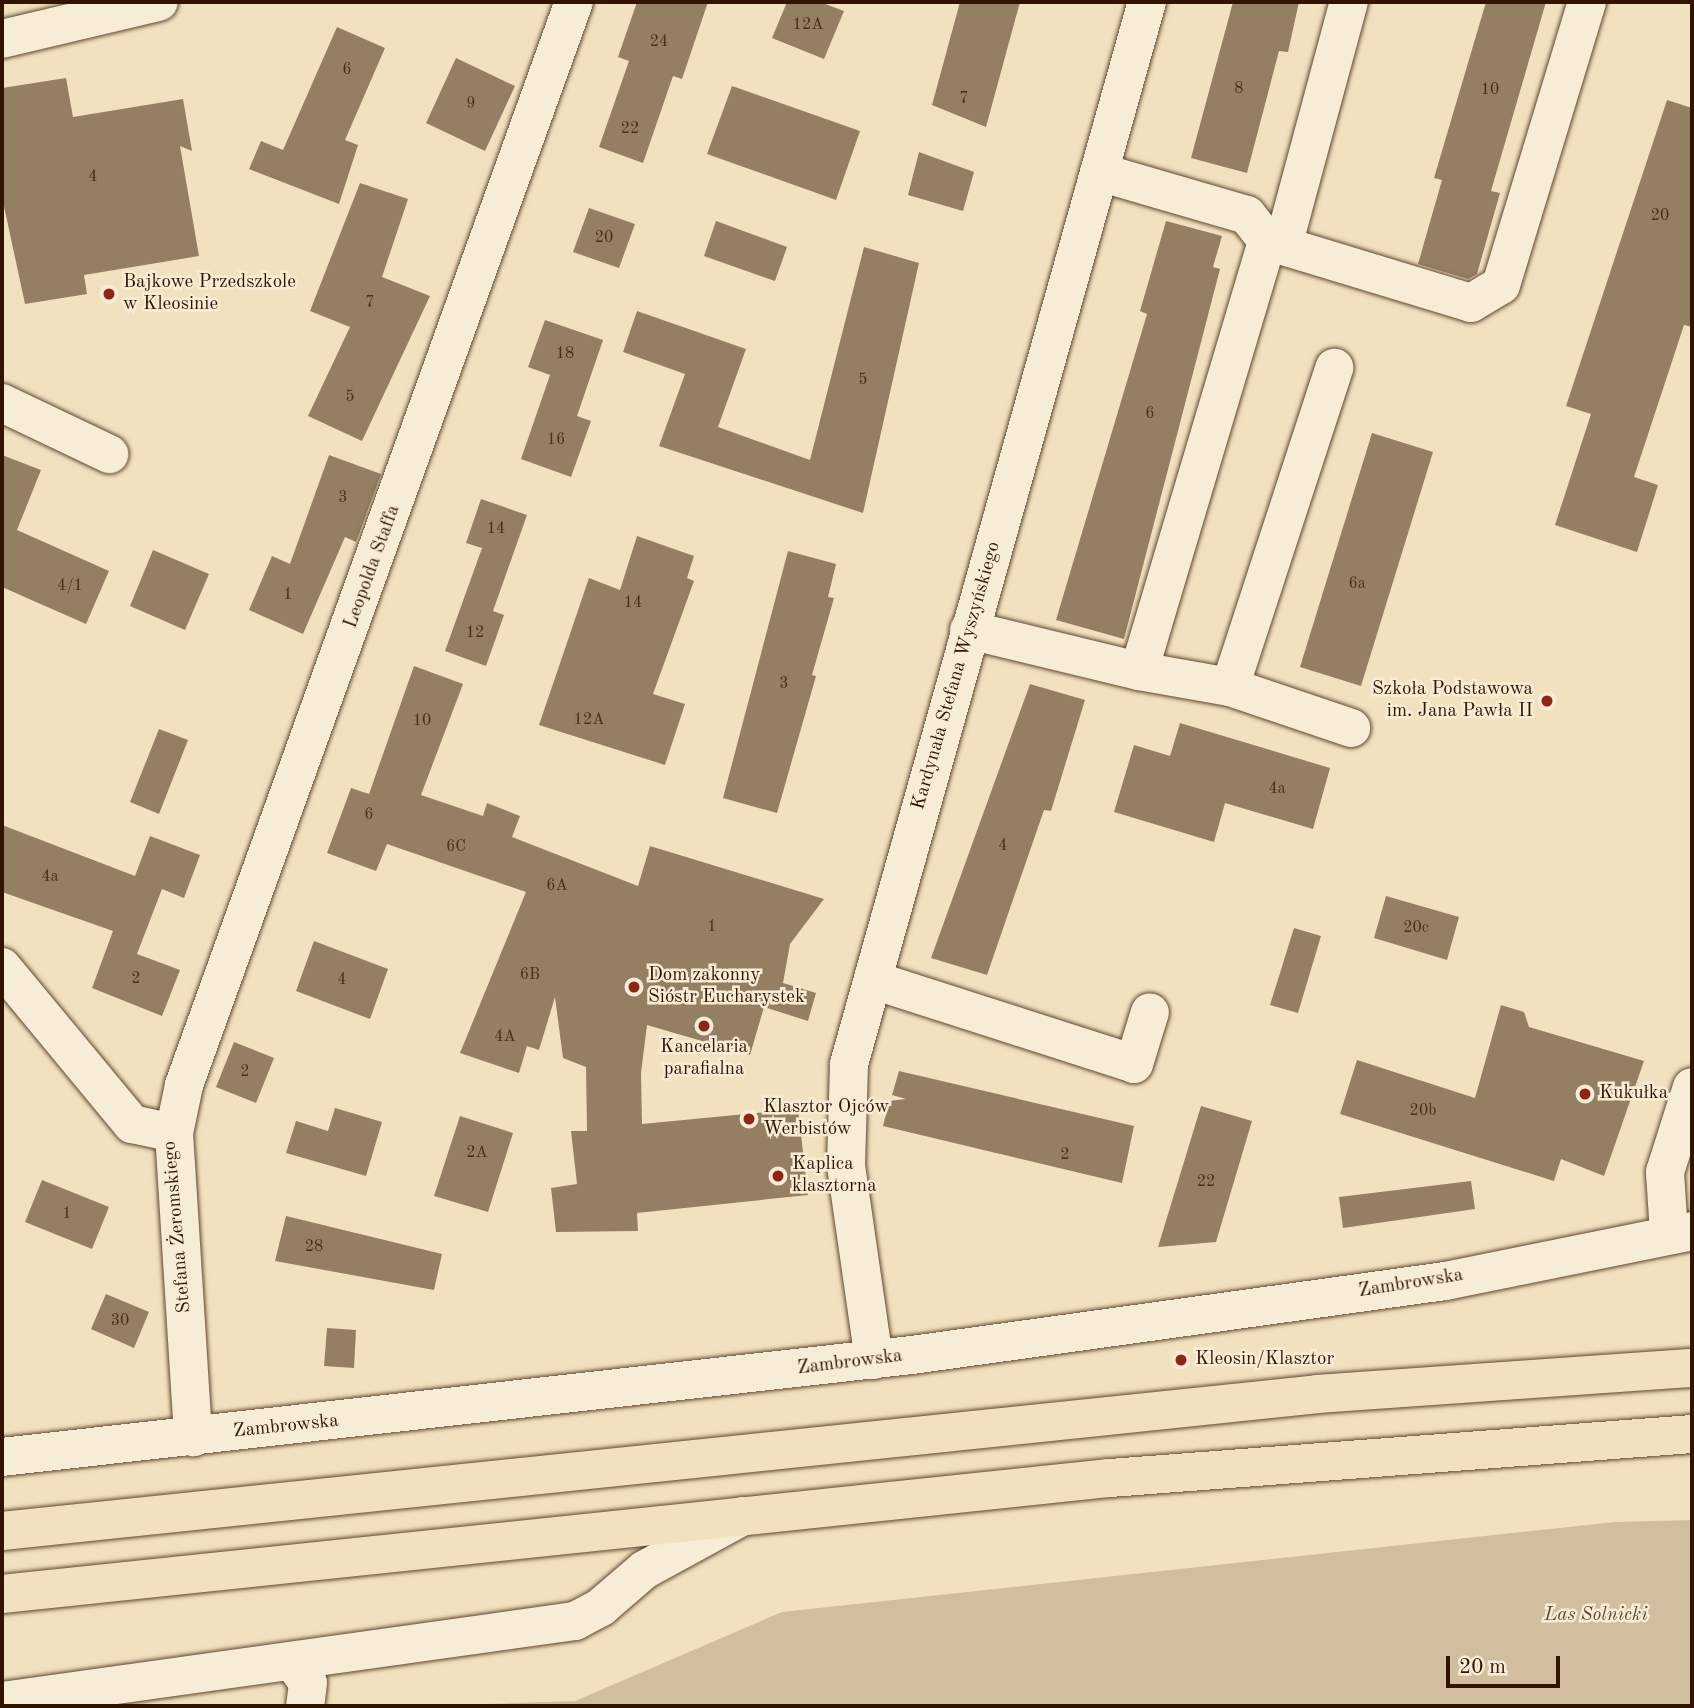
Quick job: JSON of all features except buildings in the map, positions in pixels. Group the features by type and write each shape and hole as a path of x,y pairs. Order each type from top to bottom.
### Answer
{"main road":[{"path":"2,1531 1318,1394 1692,1368"},
{"path":"2,1594 1137,1475 1692,1434"}],"street":[{"path":"2,38 159,2"},
{"name":"Leopolda Staffa","path":"174,1133 184,1085 574,2"},
{"name":"Kardynała Stefana Wyszyńskiego","path":"874,1360 846,1166 849,1064 1147,2"},
{"path":"1139,671 1349,2"},
{"path":"1099,172 1247,215 1275,244 1471,303 1501,285 1587,2"},
{"path":"1230,687 1334,368"},
{"path":"2,403 109,454"},
{"path":"970,630 1139,671 1230,687 1351,728"},
{"name":"Stefana Żeromskiego","path":"2,967 132,1124 174,1133 193,1437"},
{"path":"873,980 1134,1064 1150,1012"},
{"path":"1680,1232 1665,1172 1692,1087"},
{"name":"Zambrowska","path":"2,1457 874,1360 1445,1281 1680,1232"},
{"path":"2,1701 294,1663 575,1621 601,1607 644,1570 745,1515"},
{"path":"294,1663 308,1683 304,1706"}],"green space":[{"name":"Las Solnicki","path":"1692,1520 1692,1706 430,1706 575,1701 782,1612 1615,1522"}],"place":[{"name":"Bajkowe Przedszkole w Kleosinie","path":"109,294"},
{"name":"Szkoła Podstawowa im. Jana Pawła II","path":"1547,701"},
{"name":"Dom zakonny Sióstr Eucharystek","path":"634,987"},
{"name":"Kancelaria parafialna","path":"704,1026"},
{"name":"Kukułka","path":"1585,1094"},
{"name":"Klasztor Ojców Werbistów","path":"749,1119"},
{"name":"Kaplica klasztorna","path":"778,1176"},
{"name":"Kleosin/Klasztor","path":"1181,1360"}]}
